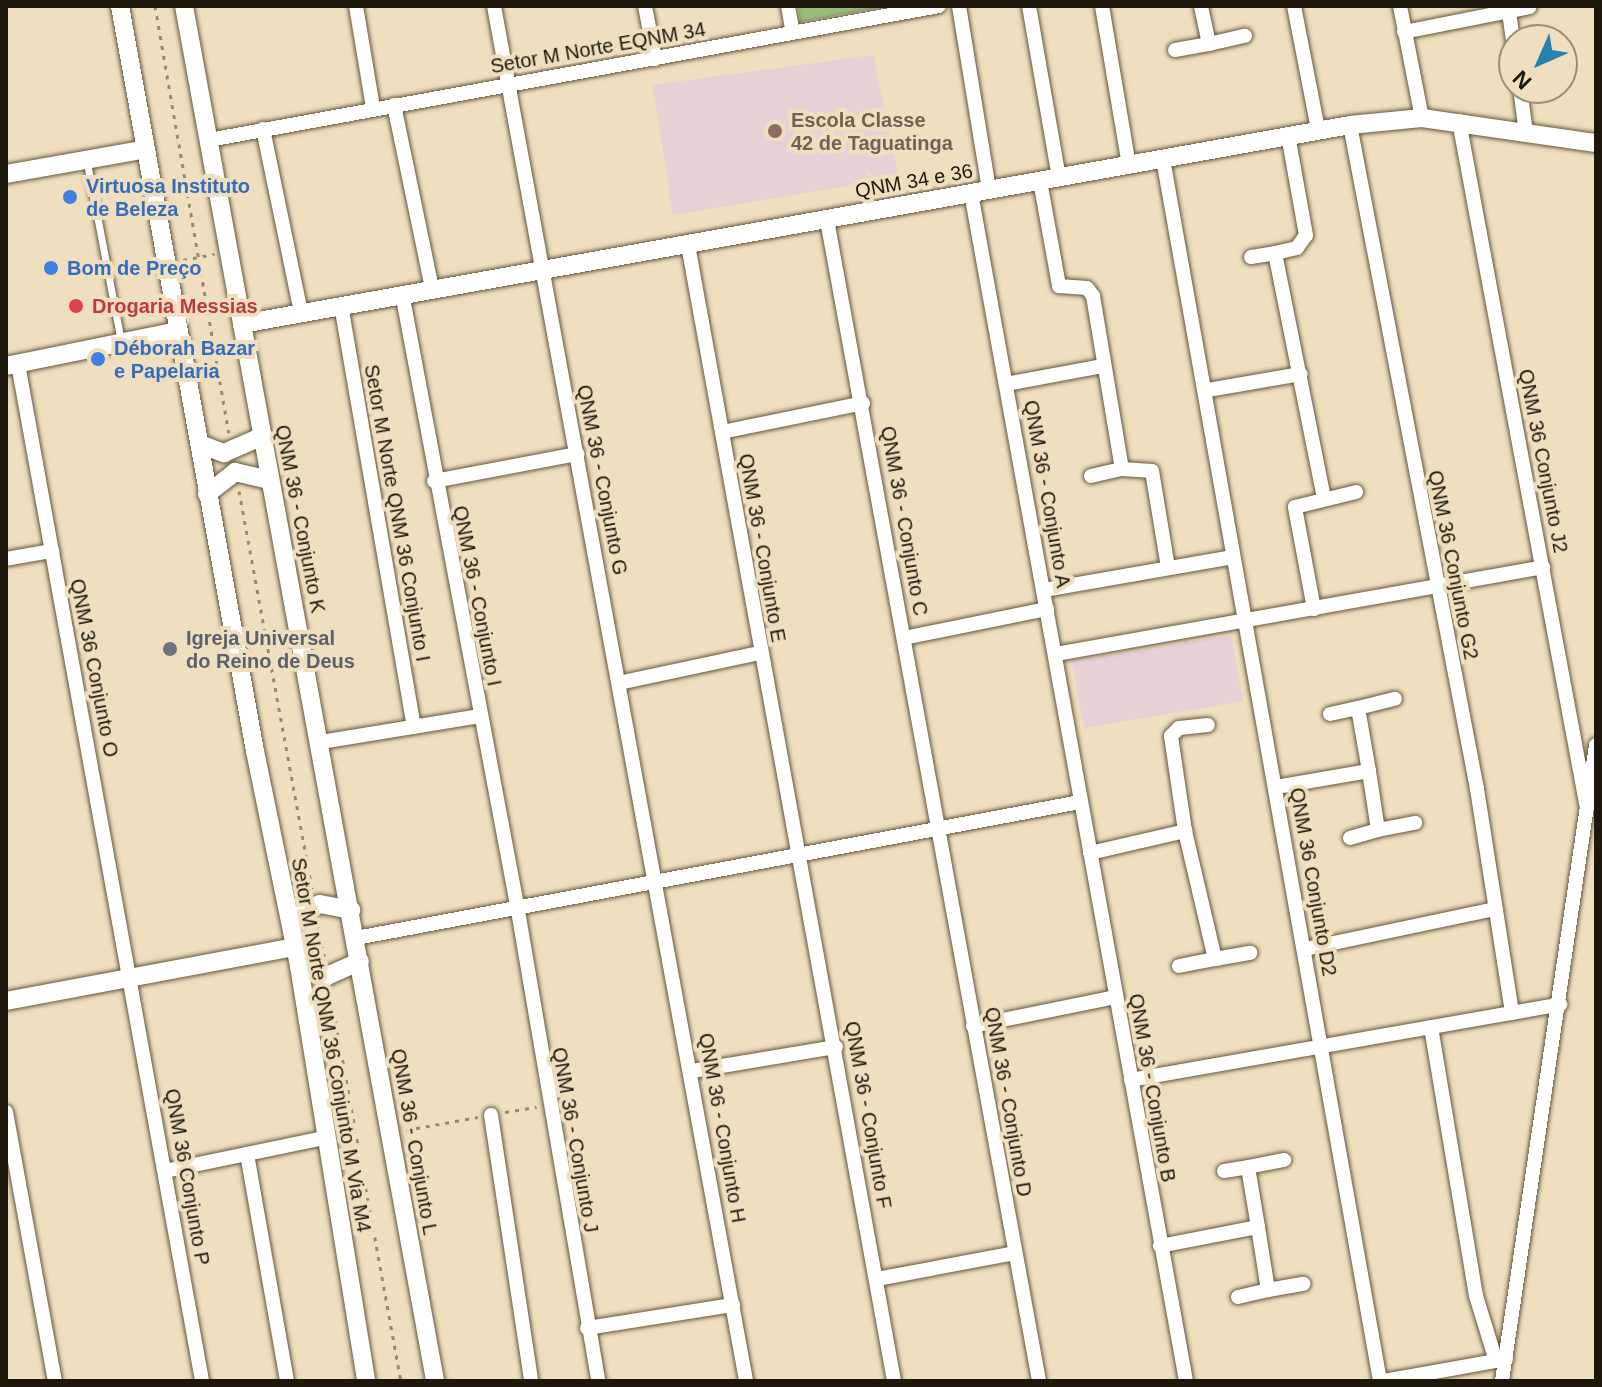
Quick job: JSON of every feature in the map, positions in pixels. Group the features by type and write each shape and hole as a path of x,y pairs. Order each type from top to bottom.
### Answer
{"main road":[{"name":"Setor M Norte QNM 36 Conjunto M Via M4","path":"120,6 207,494 299,966 324,1138 366,1381"},
{"name":"QNM 36 - Conjunto K","path":"184,6 269,480 351,910"},
{"name":"QNM 34 e 36","path":"242,324 402,293 541,273 1350,125 1422,118 1596,143"},
{"path":"6,174 146,149"},
{"path":"12,365 178,331"},
{"path":"200,444 214,453 232,451 263,436"},
{"path":"207,494 235,472 269,480"},
{"path":"291,925 315,905 351,910"},
{"name":"QNM 36 - Conjunto L","path":"351,910 435,1381"},
{"path":"6,1001 295,947"},
{"path":"299,966 327,976 360,961"}],"street":[{"path":"356,6 373,108"},
{"name":"QNM 36 - Conjunto G","path":"494,6 541,273 659,882"},
{"path":"645,6 655,59"},
{"path":"788,6 793,33"},
{"name":"Setor M Norte EQNM 34","path":"209,140 939,6"},
{"name":"QNM 36 - Conjunto A","path":"959,6 1006,384 1080,802"},
{"path":"1029,6 1059,286 1090,291 1122,469"},
{"path":"1102,6 1129,165"},
{"path":"1201,6 1209,44"},
{"path":"1294,6 1318,130"},
{"path":"1400,6 1422,118"},
{"path":"1404,32 1530,7"},
{"path":"1509,12 1511,24"},
{"path":"1175,50 1245,36"},
{"path":"1522,104 1526,133"},
{"path":"394,105 432,289"},
{"name":"QNM 36 Conjunto J2","path":"1459,121 1587,808"},
{"name":"QNM 36 Conjunto G2","path":"1350,125 1437,586 1512,1013"},
{"path":"263,129 301,313"},
{"path":"1251,257 1297,248 1306,235 1288,135"},
{"name":"QNM 36 Conjunto D2","path":"1163,159 1208,390 1233,557 1382,1381"},
{"name":"QNM 36 - Conjunto C","path":"827,220 940,830"},
{"name":"QNM 36 - Conjunto E","path":"688,245 797,857"},
{"path":"1275,253 1324,499"},
{"name":"QNM 36 - Conjunto I","path":"402,293 434,481 517,905"},
{"name":"Setor M Norte QNM 36 Conjunto I","path":"341,305 414,727"},
{"name":"QNM 36 Conjunto O","path":"12,365 52,551 132,979"},
{"path":"1006,384 1103,366"},
{"path":"1208,390 1301,374"},
{"path":"722,432 863,403"},
{"path":"434,481 577,454"},
{"path":"1091,476 1122,469 1146,468 1154,475 1168,568"},
{"path":"1314,609 1293,512 1302,503 1356,492"},
{"path":"6,559 52,551"},
{"path":"1044,590 1233,557"},
{"path":"1056,654 1543,567"},
{"path":"904,638 1047,609"},
{"path":"619,683 759,653"},
{"path":"1330,714 1395,699"},
{"path":"1358,708 1378,830"},
{"path":"321,742 480,716"},
{"path":"1208,725 1179,728 1171,736 1185,831 1215,959"},
{"path":"1502,1381 1501,1360 1560,1004 1596,745"},
{"path":"1276,787 1369,771"},
{"path":"356,938 517,905 797,857 1080,802"},
{"name":"QNM 36 - Conjunto B","path":"1080,802 1186,1381"},
{"path":"1350,838 1415,823"},
{"name":"QNM 36 - Conjunto D","path":"940,830 1039,1381"},
{"path":"1090,853 1185,831"},
{"name":"QNM 36 - Conjunto F","path":"797,857 836,1047 894,1381"},
{"name":"QNM 36 - Conjunto H","path":"659,882 746,1381"},
{"name":"QNM 36 - Conjunto J","path":"517,905 548,1104 598,1381"},
{"path":"1305,949 1495,909"},
{"path":"1179,966 1250,953"},
{"name":"QNM 36 Conjunto P","path":"132,979 202,1381"},
{"path":"973,1026 1115,997"},
{"path":"1131,1080 1560,1004"},
{"path":"1431,1027 1476,1296 1501,1360"},
{"path":"692,1071 836,1047"},
{"path":"6,1112 14,1196 55,1381"},
{"path":"491,1115 531,1381"},
{"path":"165,1171 324,1138"},
{"path":"247,1154 287,1381"},
{"path":"1224,1171 1284,1160"},
{"path":"1248,1167 1268,1290"},
{"path":"1160,1246 1258,1227"},
{"path":"877,1279 1015,1253"},
{"path":"1238,1297 1303,1284"},
{"path":"587,1328 733,1305"},
{"path":"1382,1381 1501,1360"}],"lane":[{"path":"86,161 121,342"}],"path":[{"path":"155,6 232,451"},
{"path":"167,263 230,251"},
{"path":"235,472 401,1381"},
{"path":"390,1133 548,1104"}],"shaded area":[{"name":"Escola Classe 42 de Taguatinga","path":"873,55 899,177 673,215 653,85"},
{"path":"1231,635 1243,701 1084,728 1072,661"}],"green space":[{"path":"798,6 889,6 800,22"}],"place":[{"name":"Escola Classe 42 de Taguatinga","path":"775,131"},
{"name":"Virtuosa Instituto de Beleza","path":"70,197"},
{"name":"Bom de Preço","path":"51,268"},
{"name":"Drogaria Messias","path":"76,306"},
{"name":"Déborah Bazar e Papelaria","path":"98,359"},
{"name":"Igreja Universal do Reino de Deus","path":"170,649"}]}
